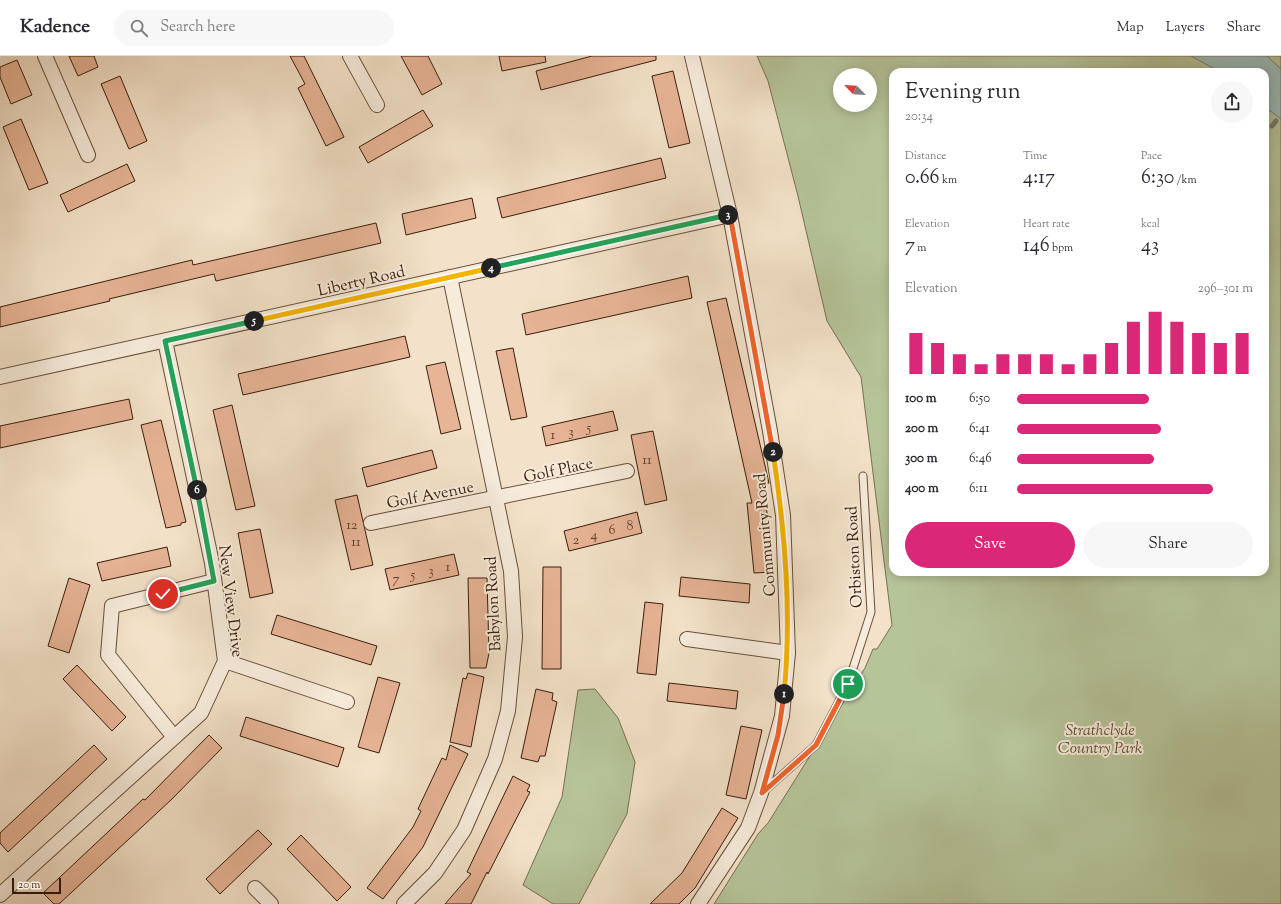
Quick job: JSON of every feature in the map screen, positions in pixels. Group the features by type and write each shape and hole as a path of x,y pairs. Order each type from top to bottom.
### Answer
{"street":[{"path":"45,56 88,155"},
{"path":"350,56 377,105"},
{"name":"Community Road","path":"692,56 730,215 769,424 783,515 786,554 788,652 782,716 762,793 748,828 698,904"},
{"name":"Liberty Road","path":"0,377 730,215"},
{"name":"Babylon Road","path":"404,904 435,872 464,830 495,759 508,711 515,637 511,571 450,277"},
{"name":"New View Drive","path":"0,895 201,713 225,661 214,581 165,341"},
{"name":"Golf Place","path":"496,499 627,472"},
{"name":"Golf Avenue","path":"371,523 496,499"},
{"path":"174,738 108,655 112,606 214,581"},
{"path":"687,639 788,652"},
{"path":"225,661 347,702"},
{"path":"255,888 271,904"}],"lane":[{"name":"Orbiston Road","path":"762,793 816,745 851,677 871,612 863,476"}],"green space":[{"name":"Strathclyde Country Park","path":"757,56 1281,56 1281,904 714,904 758,834 768,823 865,668 873,649 877,649 892,625 861,377 827,321 798,196 768,81"},
{"path":"595,689 618,718 635,762 627,814 579,904 553,904 523,885 562,797 578,690"}],"water":[{"path":"1191,56 1267,56 1281,69 1281,119 1269,110 1269,68 1213,68"}],"building":[{"path":"69,56 94,56 98,67 78,76"},
{"path":"290,56 304,56 344,137 326,146 298,88 305,84"},
{"path":"401,56 428,56 442,84 422,95"},
{"path":"499,56 545,56 546,62 502,71"},
{"path":"592,56 656,56 656,60 541,90 536,71"},
{"path":"17,60 32,95 11,104 0,77 0,67"},
{"path":"673,71 690,143 669,148 652,76"},
{"path":"120,76 147,141 129,149 101,84"},
{"path":"423,110 433,126 368,163 359,147"},
{"path":"21,119 48,183 29,190 3,127"},
{"path":"661,158 666,178 502,218 497,198"},
{"path":"127,164 135,181 68,212 60,195"},
{"path":"472,198 476,218 406,235 402,214"},
{"path":"376,223 381,243 216,281 214,274 109,299 110,301 0,327 0,307 192,260 193,265"},
{"path":"688,276 692,298 526,335 522,314"},
{"path":"726,298 769,483 764,484 773,572 754,573 747,503 752,503 707,302"},
{"path":"405,336 410,357 243,395 238,374"},
{"path":"513,348 527,417 511,420 496,351"},
{"path":"445,362 461,429 441,434 426,366"},
{"path":"129,399 133,419 0,448 0,426"},
{"path":"232,405 255,506 236,510 213,410"},
{"path":"613,411 618,430 546,446 542,427"},
{"path":"161,420 186,522 181,523 181,525 166,528 141,425"},
{"path":"653,431 667,500 645,505 631,435"},
{"path":"432,450 437,468 367,487 362,468"},
{"path":"357,495 373,565 351,570 335,500"},
{"path":"637,512 642,533 569,551 564,531"},
{"path":"260,529 273,593 250,598 238,533"},
{"path":"167,547 171,566 102,581 97,563"},
{"path":"454,554 459,575 390,590 385,569"},
{"path":"543,567 561,567 561,669 542,669"},
{"path":"681,577 750,584 749,603 679,596"},
{"path":"69,578 90,585 69,653 48,646"},
{"path":"468,578 487,578 489,653 486,668 470,668"},
{"path":"645,602 663,604 656,675 637,673"},
{"path":"277,615 377,646 371,665 271,634"},
{"path":"77,665 126,717 112,731 63,679"},
{"path":"468,673 484,677 471,747 450,742 463,678 466,679"},
{"path":"378,677 400,683 379,753 358,747"},
{"path":"669,683 738,691 736,709 667,701"},
{"path":"536,689 553,693 552,700 557,702 545,756 540,756 538,762 521,758"},
{"path":"246,717 344,748 338,767 240,736"},
{"path":"741,726 762,730 746,799 726,795"},
{"path":"209,735 222,748 172,799 59,904 54,904 43,893 143,799 145,800"},
{"path":"94,745 107,759 8,852 0,843 0,833"},
{"path":"450,745 468,754 423,847 383,899 367,888 413,827 421,811 418,809 442,758 446,760"},
{"path":"513,776 530,785 527,791 530,792 488,874 487,872 471,904 445,904 471,874 467,872"},
{"path":"722,808 738,818 695,888 679,904 650,904 682,873"},
{"path":"258,830 272,844 220,894 206,879"},
{"path":"301,835 351,887 337,901 287,849"}],"waterway":[{"path":"1272,126 1276,121"}],"route":[{"path":"163,594 214,581 212,563 165,341 550,254 588,248 642,234 730,215 770,431 783,515 786,554 788,652 782,716 762,793 816,745 848,684"}]}
